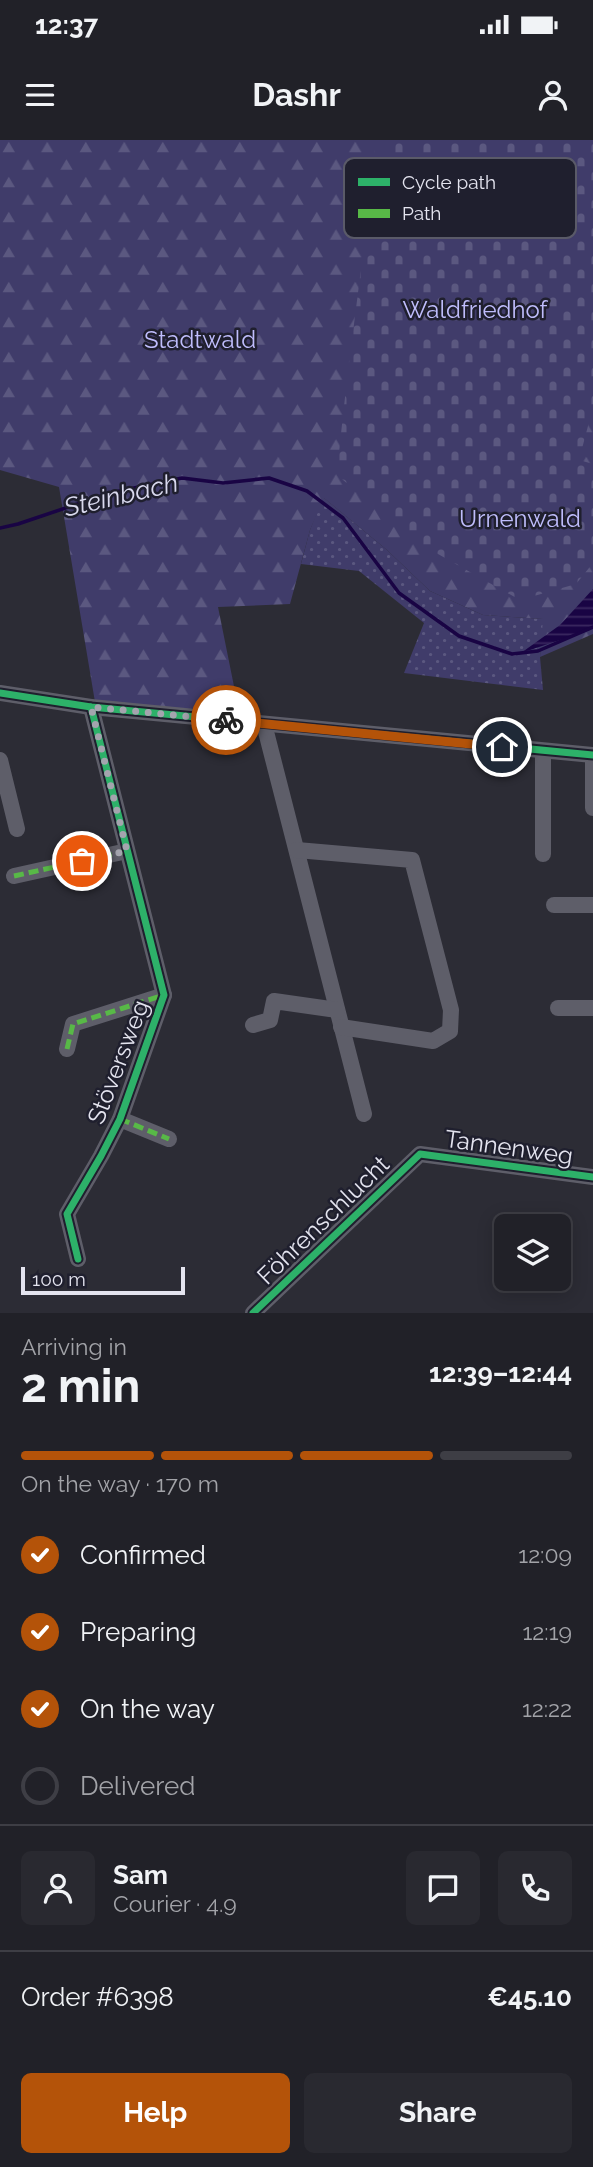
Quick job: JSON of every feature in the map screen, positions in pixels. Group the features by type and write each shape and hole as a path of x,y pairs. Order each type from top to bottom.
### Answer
{"street":[{"path":"0,693 91,707 593,755 593,808"},
{"name":"Stöversweg","path":"78,1259 67,1214 102,1156 120,1119 164,995 91,707"},
{"path":"264,724 364,1114"},
{"path":"543,751 543,854"},
{"path":"0,760 13,830 0,800"},
{"path":"297,850 412,860 452,1010 450,1031 433,1041 341,1027"},
{"path":"13,876 127,851"},
{"path":"554,905 593,905"},
{"name":"Stöversweg","path":"67,1049 73,1024 164,995"},
{"path":"253,1025 270,1020 274,1001 337,1010"},
{"path":"558,1008 593,1007"},
{"name":"Stöversweg","path":"120,1119 169,1139"},
{"name":"Tannenweg","path":"420,1154 593,1177"},
{"name":"Föhrenschlucht","path":"253,1313 420,1154"}],"green space":[{"name":"Stadtwald","path":"0,140 593,140 593,634 540,657 543,619 483,615 430,591 387,550 324,498 310,530 290,604 218,607 241,721 95,702 59,487 0,470"},
{"name":"Waldfriedhof","path":"376,140 593,140 593,407 579,460 593,464 593,563 576,584 520,600 422,545 337,475 365,238 576,238 576,158 374,158"},
{"path":"323,497 387,550 430,591 483,615 544,619 540,657 543,690 404,673 424,623 359,571 301,564"}],"shaded area":[{"path":"593,589 593,627 590,630 521,653 560,625"}],"waterway":[{"name":"Steinbach","path":"0,528 110,493 182,478 223,483 269,478 307,491 343,518 399,593 459,636 512,654 538,651 593,627"}],"marked path":[{"path":"14,876 127,851"},
{"path":"67,1049 73,1024 164,995"},
{"path":"120,1119 169,1139"}],"cycle path":[{"path":"0,693 91,707 593,755"},
{"path":"78,1259 67,1214 120,1119 164,995 91,707"},
{"path":"253,1313 420,1154 593,1177"}],"way so far":[{"path":"82,861 127,851 91,707 226,720"}],"route":[{"path":"226,720 502,747"}],"park label":[{"name":"Urnenwald","path":"520,518"}]}
